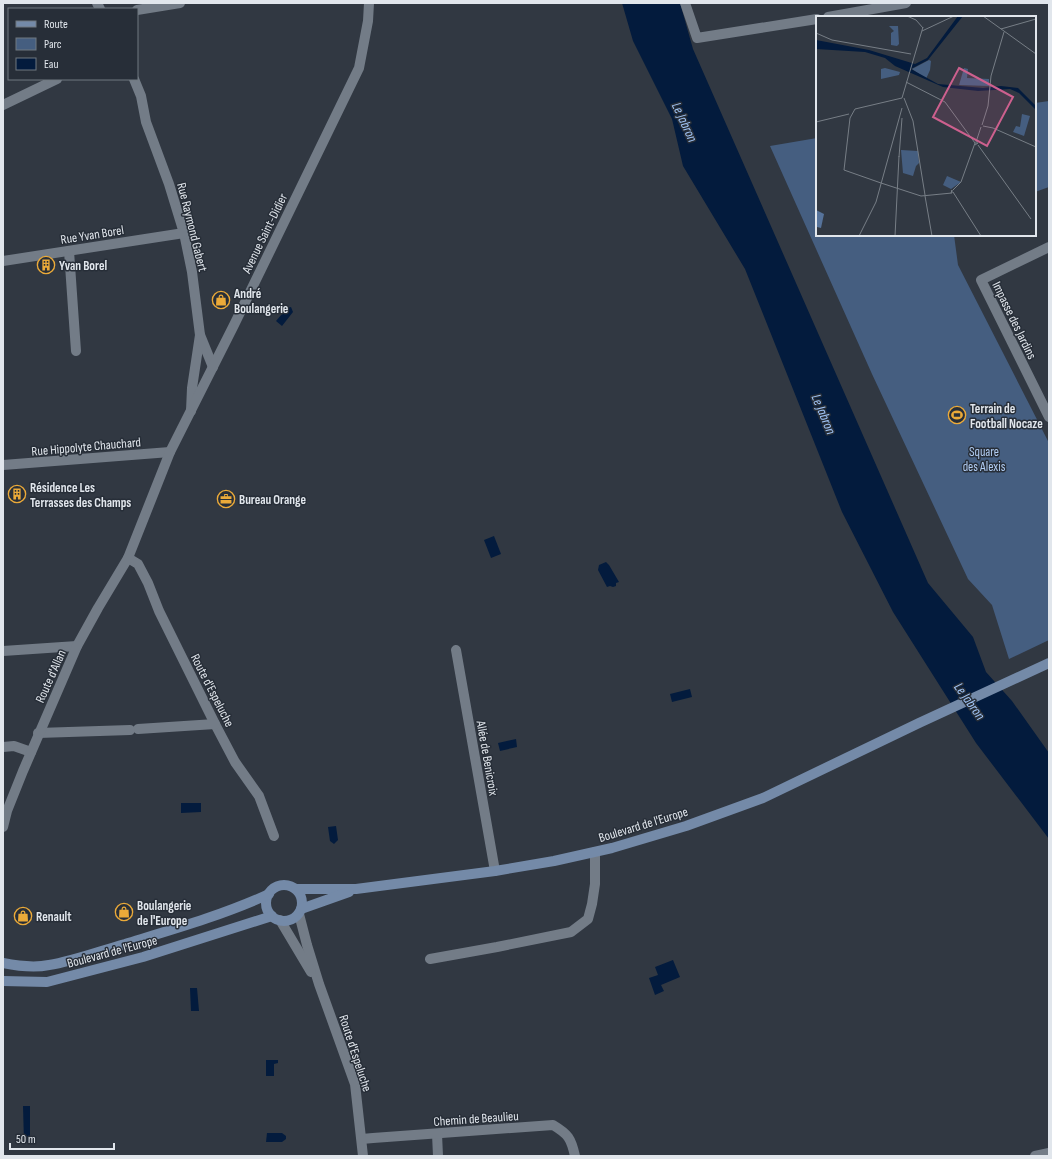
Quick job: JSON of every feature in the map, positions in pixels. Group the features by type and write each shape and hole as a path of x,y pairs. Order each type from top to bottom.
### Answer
{"main road":[{"name":"Boulevard de l'Europe","path":"296,889 356,889 494,871 554,861 595,852 686,826 762,798 1049,663"},
{"path":"280,885 291,886 296,889 302,898 300,911 290,920 276,918 267,908 266,902 269,894 275,887 280,885"},
{"name":"Boulevard de l'Europe","path":"300,911 356,889"},
{"name":"Boulevard de l'Europe","path":"3,963 22,966 48,966 192,923 246,904 269,894"},
{"name":"Boulevard de l'Europe","path":"3,981 47,982 143,957 276,918"}],"street":[{"path":"138,10 180,3"},
{"name":"Avenue Saint-Didier","path":"128,558 170,452 359,68 368,21 369,3"},
{"path":"685,3 697,38 816,19"},
{"path":"834,16 906,3"},
{"path":"3,105 55,80"},
{"name":"Rue Raymond Gabert","path":"134,80 141,96 146,122 170,184 184,233 192,272 200,335 192,388 191,411"},
{"name":"Rue Yvan Borel","path":"3,261 184,233"},
{"name":"Impasse des Jardins","path":"1049,247 981,280 1049,417"},
{"path":"69,251 76,351"},
{"path":"200,335 213,367"},
{"name":"Rue Hippolyte Chauchard","path":"3,466 170,452"},
{"name":"Route d'Allan","path":"3,827 5,813 38,733 77,646 128,558"},
{"name":"Route d'Espeluche","path":"128,558 138,564 148,583 159,611 215,724 236,762 259,796 274,836"},
{"path":"3,652 77,646"},
{"name":"Allée de Benicroix","path":"456,650 494,871"},
{"path":"38,733 134,730 215,724"},
{"path":"3,747 14,746 31,752"},
{"path":"430,959 571,932 588,920 595,884 595,852"},
{"name":"Route d'Espeluche","path":"300,911 307,945 319,984 356,1084 363,1156"},
{"name":"Route d'Espeluche","path":"276,918 319,984"},
{"name":"Chemin de Beaulieu","path":"362,1139 553,1125 566,1133 573,1147 575,1156"},
{"path":"437,1134 438,1156"},
{"path":"1035,1156 1049,1153"}],"green space":[{"path":"1049,101 1049,187 1036,192 1036,103"},
{"name":"Square des Alexis","path":"816,138 816,236 954,236 958,265 1049,443 1049,640 1009,659 992,605 968,579 872,374 770,146"}],"water":[{"name":"Le Jabron","path":"622,3 680,3 693,49 928,583 973,637 986,672 1012,701 1049,753 1049,839 976,743 893,612 842,512 745,269 683,166 672,119 633,41"},
{"path":"291,307 293,312 282,326 276,321 287,308"},
{"path":"494,536 501,554 491,558 484,540"},
{"path":"606,562 619,582 616,583 616,586 607,587 598,570 599,565"},
{"path":"690,689 692,697 672,702 670,694"},
{"path":"516,739 517,747 500,751 498,743"},
{"path":"181,803 201,803 201,812 181,813"},
{"path":"336,826 338,840 334,844 330,841 328,827"},
{"path":"673,960 680,977 661,985 664,991 655,995 649,978 658,975 655,967"},
{"path":"190,988 197,988 199,1011 191,1011"},
{"path":"266,1060 278,1060 278,1063 274,1064 274,1076 266,1076"},
{"path":"23,1106 30,1106 30,1142 24,1142"},
{"path":"267,1133 282,1133 286,1136 286,1139 282,1142 266,1142"}],"place":[{"name":"Yvan Borel","path":"46,265"},
{"name":"André Boulangerie","path":"221,300"},
{"name":"Terrain de Football Nocaze","path":"957,415"},
{"name":"Résidence Les Terrasses des Champs","path":"17,494"},
{"name":"Bureau Orange","path":"226,499"},
{"name":"Boulangerie de l'Europe","path":"124,912"},
{"name":"Renault","path":"23,916"}]}
